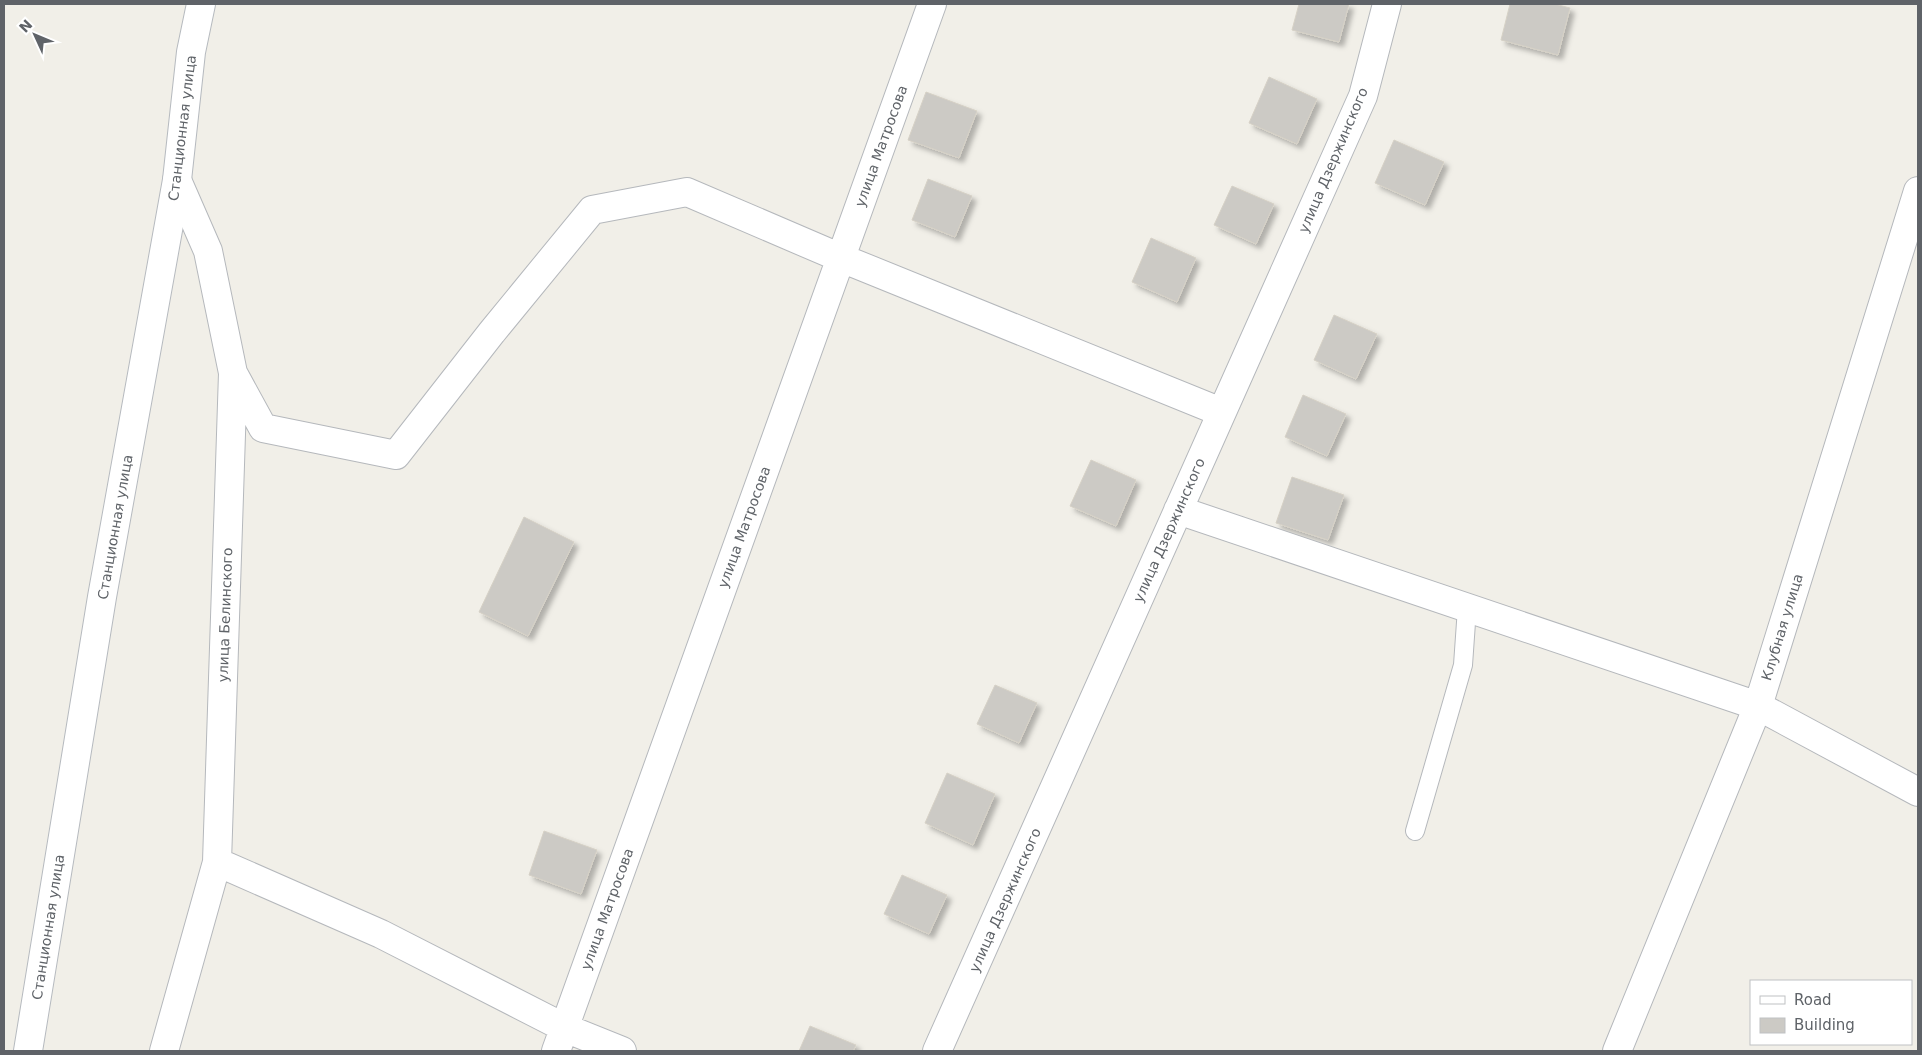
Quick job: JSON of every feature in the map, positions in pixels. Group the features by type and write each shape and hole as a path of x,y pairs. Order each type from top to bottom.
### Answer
{"street":[{"name":"Станционная улица","path":"28,1051 102,597 177,180 191,52 201,4"},
{"name":"улица Матросова","path":"561,1039 932,4"},
{"name":"улица Дзержинского","path":"937,1051 1363,96 1387,4"},
{"name":"улица Белинского","path":"164,1051 218,862 233,373 208,251 177,180"},
{"name":"Клубная улица","path":"1617,1051 1758,706 1918,191"},
{"path":"233,373 263,428 396,455 492,332 592,210 687,192 840,258 1222,412"},
{"path":"1178,510 1758,706 1918,792"},
{"path":"218,862 381,934 561,1039 622,1051"}],"lane":[{"path":"1415,831 1463,665 1468,608"}],"building":[{"path":"1299,4 1349,4 1339,42 1292,30"},
{"path":"1510,4 1555,4 1570,8 1558,55 1501,40"},
{"path":"1269,77 1317,99 1297,144 1249,123"},
{"path":"926,92 977,111 959,158 908,140"},
{"path":"1394,140 1444,162 1425,205 1375,183"},
{"path":"928,179 972,196 955,237 912,220"},
{"path":"1232,186 1274,204 1256,244 1214,225"},
{"path":"1151,238 1196,258 1177,302 1132,282"},
{"path":"1334,315 1377,334 1356,379 1314,360"},
{"path":"1303,395 1346,414 1327,456 1285,437"},
{"path":"1091,460 1136,480 1116,526 1070,506"},
{"path":"1292,477 1344,495 1328,540 1276,523"},
{"path":"524,517 574,542 528,636 479,612"},
{"path":"995,685 1037,703 1019,743 977,724"},
{"path":"947,773 995,794 973,845 925,823"},
{"path":"544,831 597,850 581,894 529,875"},
{"path":"902,875 947,895 929,934 884,914"},
{"path":"810,1026 856,1045 853,1051 799,1051"}]}
